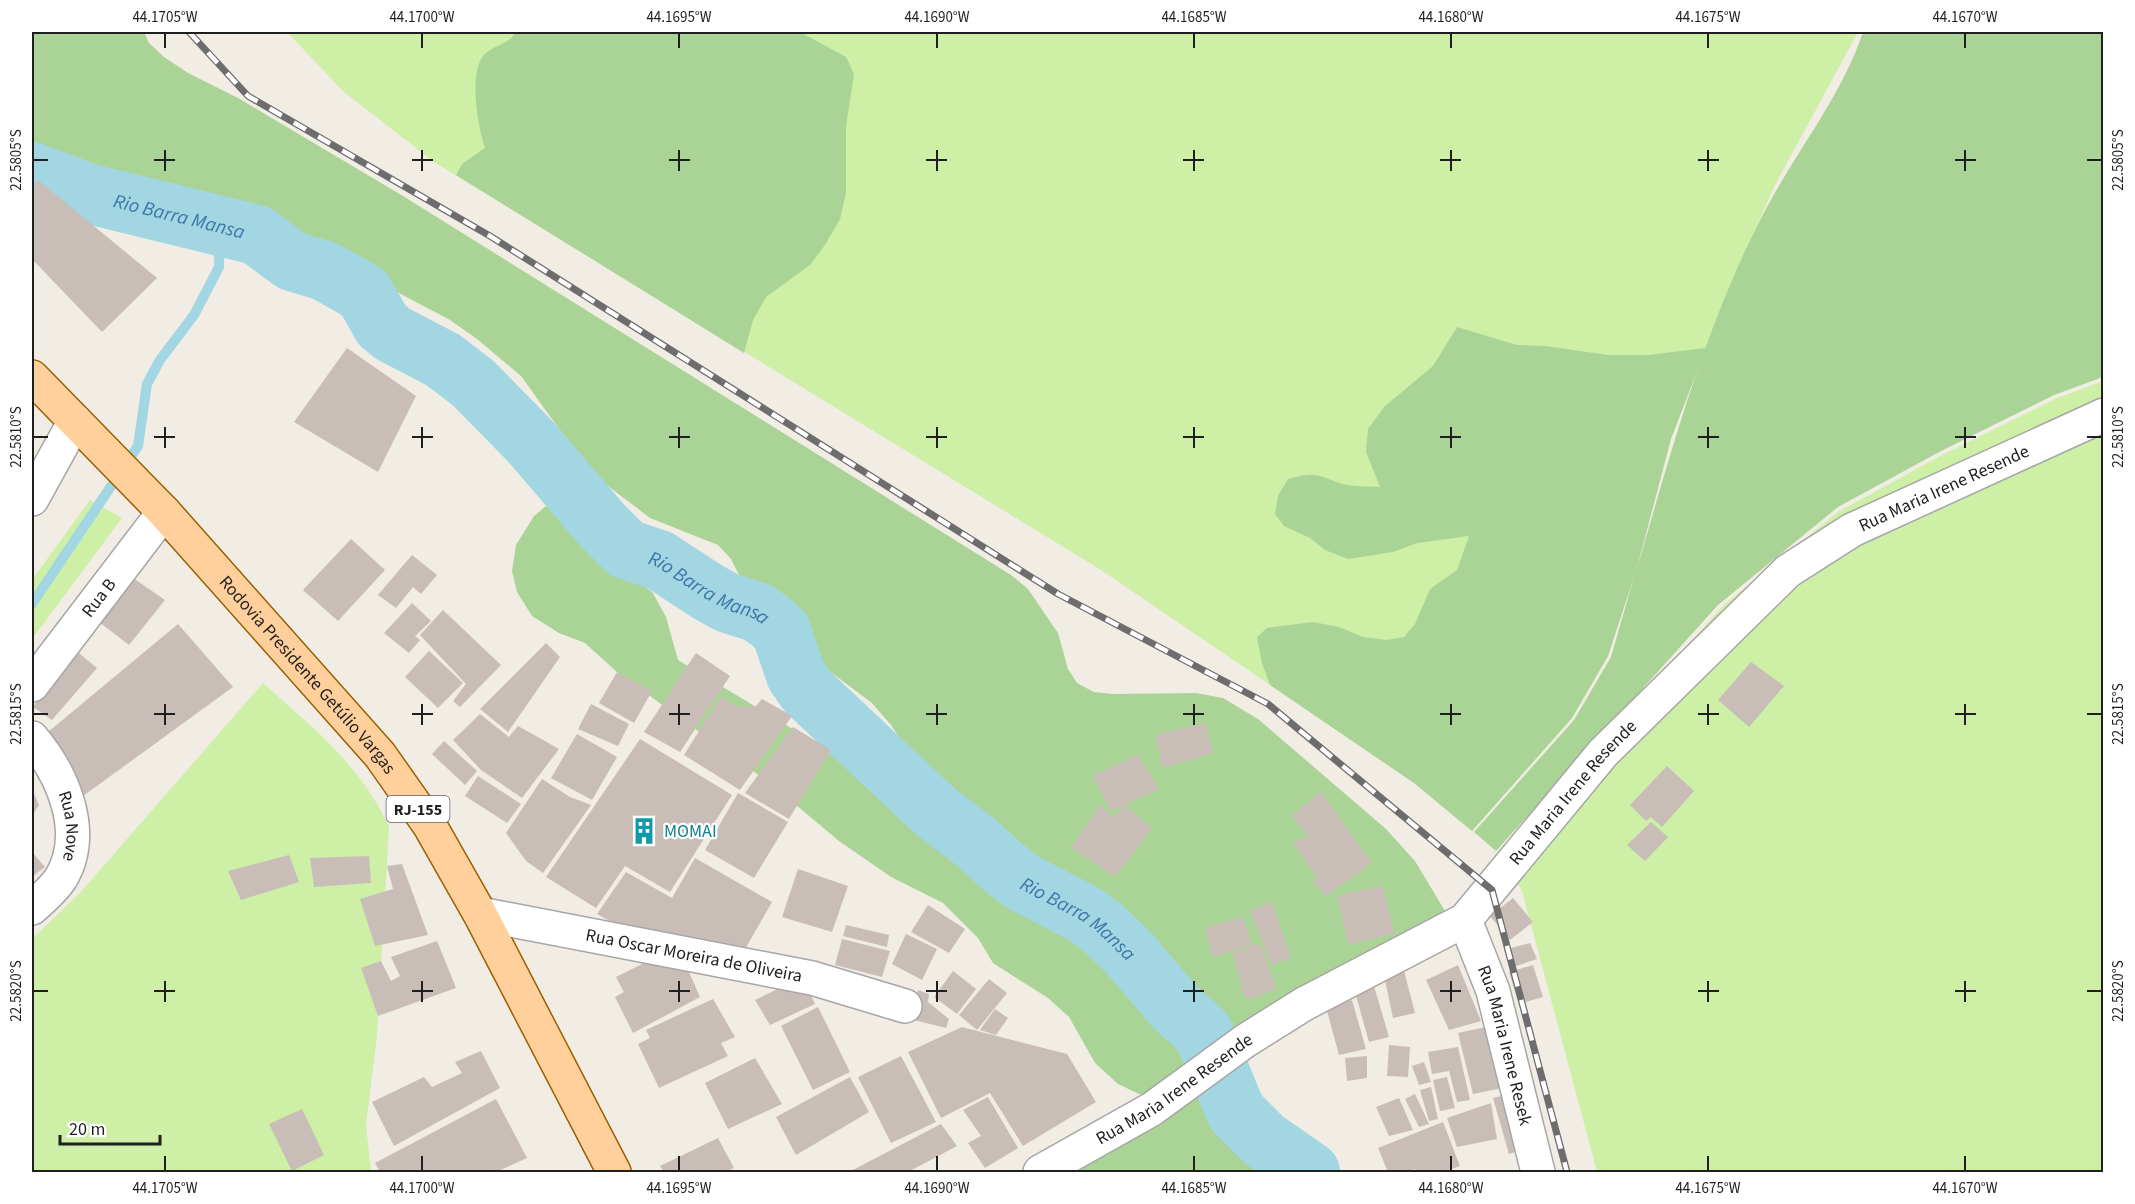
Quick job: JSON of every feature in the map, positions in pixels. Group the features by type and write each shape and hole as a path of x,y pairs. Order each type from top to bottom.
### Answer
{"main road":[{"name":"Rodovia Presidente Getúlio Vargas","path":"32,377 156,504 380,755 430,826 480,914 614,1173"}],"street":[{"name":"Rua Maria Irene Resende","path":"1041,1173 1164,1101 1245,1041 1304,1004 1465,920 1603,753 1788,572 1852,530 2103,415"},
{"path":"32,499 78,424"},
{"name":"Rua B","path":"32,685 156,504"},
{"name":"Rua Nove","path":"32,738 57,775 68,803 72,825 71,853 60,879 32,908"},
{"name":"Rua Oscar Moreira de Oliveira","path":"480,914 812,978 905,1006"},
{"name":"Rua Maria Irene Resek","path":"1465,920 1493,991 1538,1173"}],"green space":[{"path":"32,32 144,32 149,43 164,57 188,73 238,98 403,196 1011,575 1028,589 1058,633 1068,669 1077,683 1094,692 1113,694 1196,693 1223,698 1258,719 1386,829 1415,861 1445,911 1224,1041 1137,931 1113,912 1006,851 952,808 932,786 891,725 872,703 820,664 785,615 761,602 740,577 731,559 718,545 650,518 591,473 521,376 477,339 450,320 361,273 214,211 32,141"},
{"path":"287,32 1858,32 1775,185 1725,297 1671,438 1634,575 1608,656 1572,718 1472,831 1414,783 1101,570 434,162 343,91"},
{"path":"515,32 800,32 846,57 854,74 846,127 846,193 840,219 810,265 766,297 753,320 744,353 456,175 462,164 485,148 477,113 475,85 480,61 486,53 507,42"},
{"path":"1863,32 2103,32 2103,377 2054,395 1941,451 1838,507 1718,605 1496,851 1474,832 1574,720 1611,657 1634,577 1608,656 1572,718 1472,831 1414,783 1270,685 1262,663 1257,637 1267,628 1313,622 1339,627 1363,637 1387,640 1404,637 1415,624 1430,589 1457,570 1469,536 1417,543 1393,552 1348,559 1325,550 1310,538 1284,526 1275,514 1278,496 1288,479 1316,475 1347,485 1380,487 1366,452 1368,429 1384,407 1433,366 1457,327 1517,345 1545,346 1608,355 1648,355 1705,348 1745,250 1779,185 1844,78","holes":["1700,363 1677,433 1636,572 1671,439"]},
{"path":"2103,381 2103,1172 1597,1172 1522,891 1498,851 1725,604 1838,512 1942,455 2055,399"},
{"path":"90,500 122,518 32,639 32,580"},
{"path":"546,506 554,507 572,517 594,545 653,593 666,617 678,660 836,755 890,800 921,835 975,860 979,868 1019,910 1044,924 1067,933 1113,968 1147,1005 1165,1037 1185,1048 1192,1062 1150,1094 1139,1094 1118,1084 1095,1063 1069,1017 1048,998 993,963 978,938 943,903 891,877 839,841 771,784 617,672 585,643 559,633 532,616 517,592 512,571 516,545 534,516"},
{"path":"263,683 317,732 350,766 378,805 389,827 377,1036 366,1125 371,1172 32,1172 32,939 80,893"},
{"path":"1202,1093 1232,1136 1270,1172 1084,1172 1079,1168"}],"building":[{"path":"38,180 157,278 102,332 32,259 32,186"},
{"path":"347,348 416,396 378,472 294,422"},
{"path":"351,539 385,570 338,621 303,590"},
{"path":"412,555 437,575 421,594 413,587 396,608 378,595"},
{"path":"133,578 165,600 129,645 99,622"},
{"path":"412,603 431,621 415,636 420,640 409,653 384,633"},
{"path":"443,610 501,665 460,707 453,701 466,684 420,635"},
{"path":"178,624 233,687 79,799 48,732"},
{"path":"546,643 560,657 508,732 480,709"},
{"path":"74,649 97,668 52,720 33,707"},
{"path":"429,651 463,683 438,708 405,677"},
{"path":"696,653 730,676 680,752 644,732"},
{"path":"1751,662 1784,686 1749,727 1718,700"},
{"path":"617,672 652,691 634,723 599,703"},
{"path":"721,696 737,707 756,706 762,699 792,716 740,790 684,755"},
{"path":"591,704 629,724 618,746 578,729"},
{"path":"480,714 509,737 518,726 559,749 522,798 481,770 453,740"},
{"path":"1205,723 1213,753 1163,768 1155,735"},
{"path":"793,727 831,750 789,819 745,793"},
{"path":"577,734 617,757 592,800 551,778"},
{"name":"MOMAI","path":"640,739 732,795 670,892 625,866 596,908 546,877"},
{"path":"444,741 477,771 465,785 432,754"},
{"path":"1138,754 1159,789 1111,811 1093,776"},
{"path":"1667,766 1694,791 1662,827 1651,817 1646,821 1630,805"},
{"path":"478,776 521,804 507,823 465,796"},
{"path":"542,779 570,797 591,805 543,873 526,861 506,833"},
{"path":"32,789 39,805 32,815"},
{"path":"1320,791 1372,863 1326,896 1312,880 1317,877 1293,843 1307,835 1292,816"},
{"path":"738,793 788,822 754,878 705,850"},
{"path":"1100,805 1113,817 1125,805 1152,828 1115,877 1071,847"},
{"path":"1651,822 1668,837 1645,861 1627,845"},
{"path":"32,852 45,867 32,877"},
{"path":"289,855 299,882 241,900 228,871"},
{"path":"369,856 371,883 314,887 310,858"},
{"path":"695,858 772,902 744,951 617,925 597,914 626,872 672,898"},
{"path":"402,864 428,935 375,946 360,899 393,889 387,866"},
{"path":"798,869 848,886 832,932 782,917"},
{"path":"1383,886 1394,934 1348,944 1337,895"},
{"path":"1513,898 1533,922 1510,940 1490,916"},
{"path":"1272,902 1291,958 1271,965 1250,910"},
{"path":"928,905 965,929 949,953 911,932"},
{"path":"1243,917 1252,945 1213,957 1205,928"},
{"path":"846,925 889,935 887,947 843,936"},
{"path":"906,934 937,949 922,980 892,964"},
{"path":"842,939 890,951 882,977 835,965"},
{"path":"437,941 456,988 378,1016 361,968 381,961 391,981 400,976 391,957"},
{"path":"1530,943 1537,959 1510,968 1504,950"},
{"path":"1252,945 1261,945 1276,989 1246,1000 1232,954"},
{"path":"652,959 689,972 700,997 633,1033 615,997 624,992 616,977"},
{"path":"1458,965 1481,1021 1449,1030 1426,980"},
{"path":"1533,965 1543,997 1519,1004 1509,972"},
{"path":"953,971 976,989 957,1014 934,997"},
{"path":"1404,971 1415,1013 1393,1018 1384,976"},
{"path":"989,979 1007,993 977,1030 959,1015"},
{"path":"786,985 806,985 815,1004 770,1025 755,1000"},
{"path":"1374,986 1389,1037 1369,1042 1355,992"},
{"path":"918,990 929,994 928,1002 949,1019 946,1028 910,1019"},
{"path":"713,999 735,1037 721,1043 728,1056 659,1088 638,1044 650,1038 646,1030"},
{"path":"1352,1000 1366,1049 1339,1055 1326,1007"},
{"path":"818,1007 850,1072 813,1090 781,1026"},
{"path":"995,1009 1008,1018 996,1035 980,1030"},
{"path":"962,1027 1067,1054 1096,1102 1023,1146 990,1093 941,1118 908,1052"},
{"path":"1486,1027 1502,1088 1473,1094 1458,1033"},
{"path":"1389,1045 1410,1047 1408,1077 1387,1076"},
{"path":"1458,1047 1470,1100 1457,1102 1449,1071 1432,1074 1428,1052"},
{"path":"481,1051 500,1088 394,1146 372,1102 424,1077 432,1087 462,1073 455,1062"},
{"path":"901,1056 936,1122 891,1143 858,1077"},
{"path":"1367,1056 1367,1078 1347,1081 1345,1058"},
{"path":"755,1058 782,1104 728,1129 705,1083"},
{"path":"1424,1062 1431,1082 1419,1085 1412,1066"},
{"path":"850,1077 869,1112 796,1155 776,1117"},
{"path":"1447,1077 1455,1108 1440,1111 1433,1080"},
{"path":"1431,1087 1438,1119 1429,1121 1420,1090"},
{"path":"1415,1094 1429,1124 1419,1127 1405,1099"},
{"path":"1509,1094 1526,1149 1509,1154 1493,1098"},
{"path":"988,1097 1018,1148 985,1168 968,1143 981,1136 963,1110"},
{"path":"1399,1098 1413,1130 1389,1136 1376,1107"},
{"path":"496,1099 527,1158 496,1172 380,1172 375,1163"},
{"path":"1491,1103 1497,1139 1457,1147 1447,1118"},
{"path":"302,1109 324,1155 292,1171 269,1124"},
{"path":"1443,1122 1460,1166 1443,1172 1418,1172 1415,1169 1407,1172 1388,1172 1378,1148"},
{"path":"941,1124 957,1146 908,1172 849,1172"},
{"path":"718,1138 734,1168 725,1172 664,1172 660,1166"}],"waterway":[{"name":"Rio Barra Mansa","path":"32,172 90,194 257,235 292,261 325,271 364,293 382,325 393,334 443,360 473,383 531,442 602,525 626,549 659,560 728,603 757,612 770,621 781,631 796,675 807,691 936,812 1024,883 1084,914 1103,928 1129,953 1175,1007 1203,1032 1236,1112 1264,1140 1310,1172"},
{"path":"32,604 138,446 147,384 160,360 194,315 219,267 220,225"}],"railway":[{"path":"189,32 248,96 490,236 1058,594 1268,704 1492,890 1567,1172"}],"place":[{"name":"MOMAI","path":"644,831"}]}
